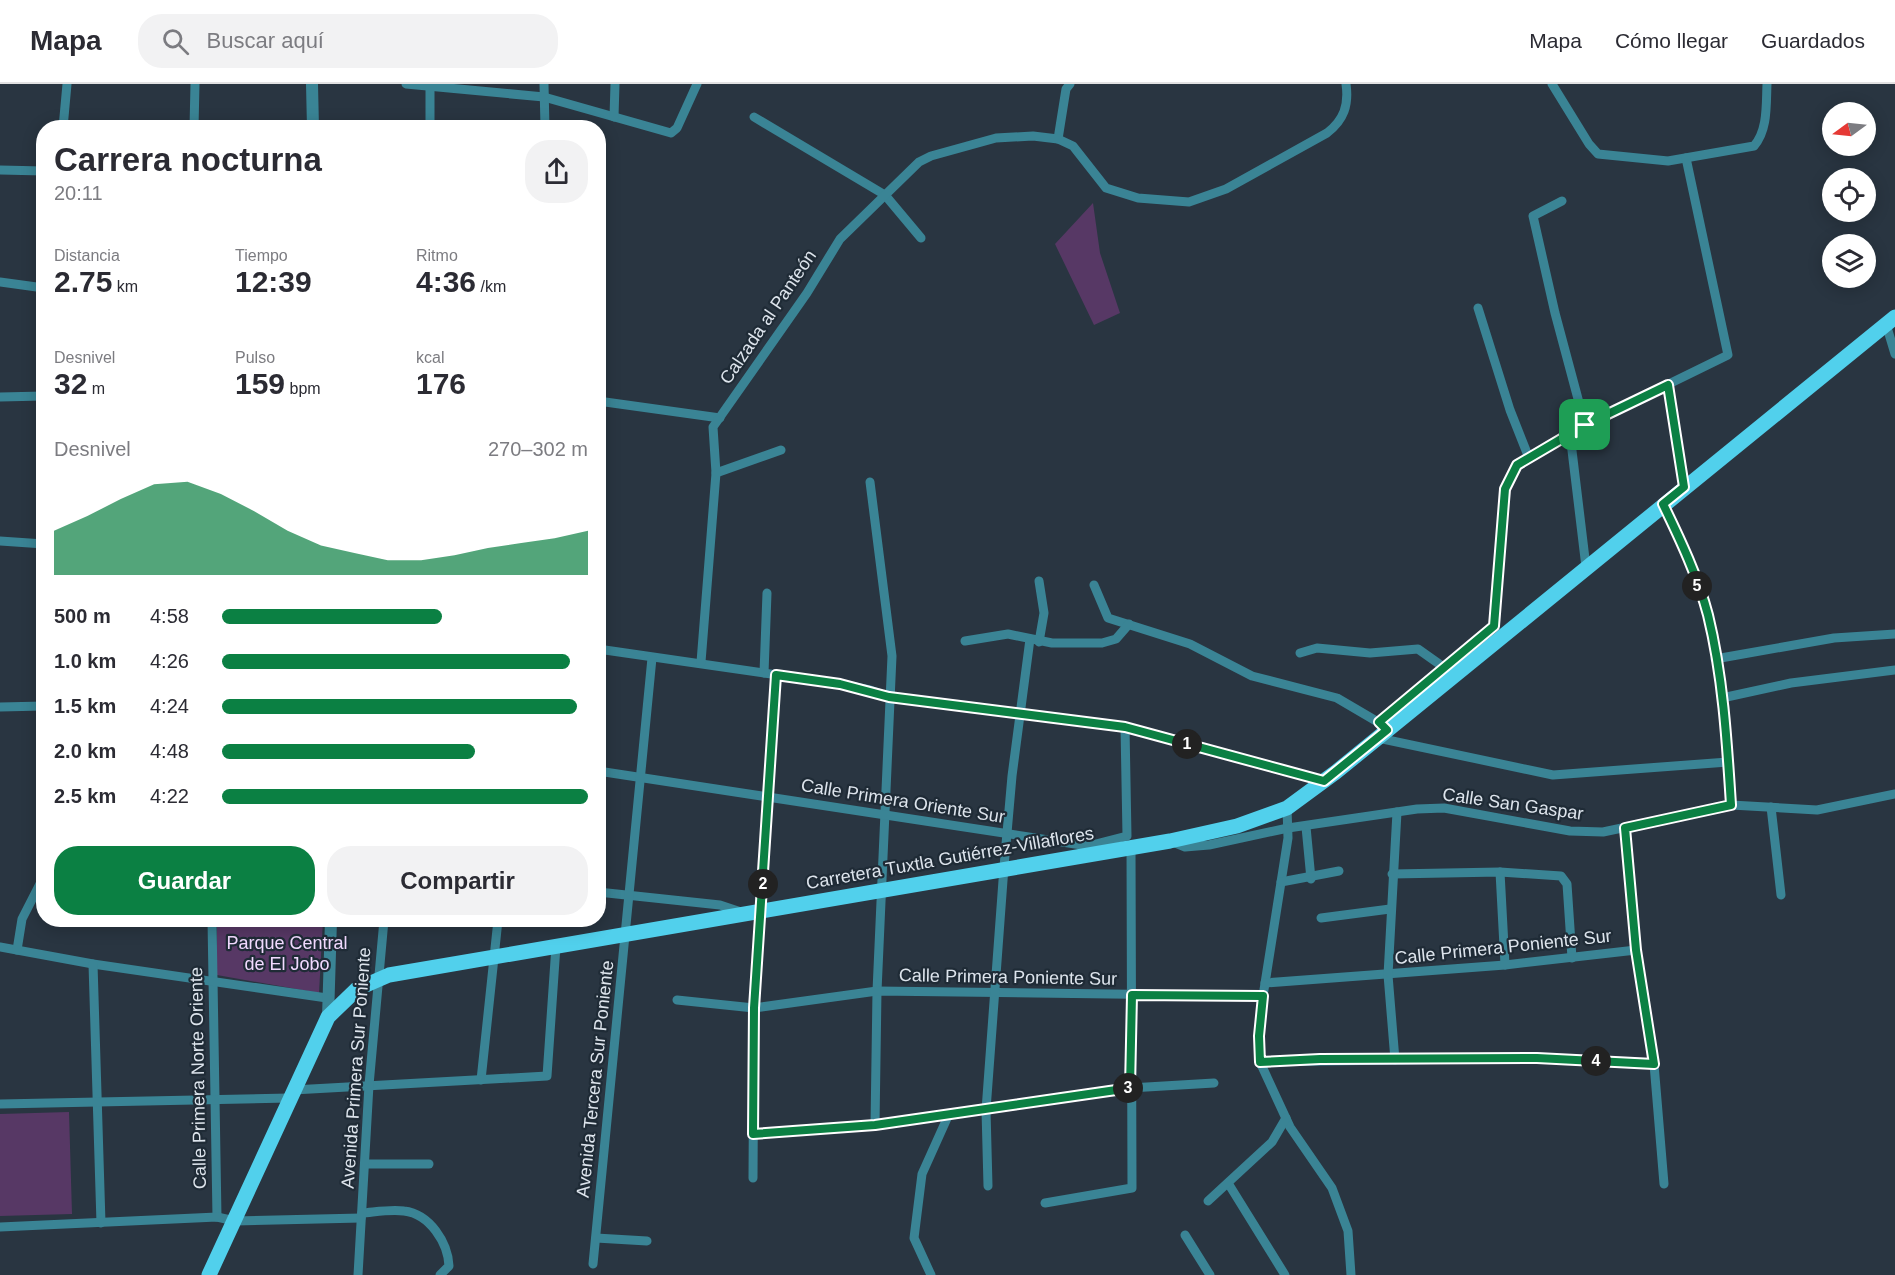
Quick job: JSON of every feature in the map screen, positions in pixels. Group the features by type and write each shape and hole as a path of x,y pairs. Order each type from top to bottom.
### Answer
{"main road":[{"name":"Carretera Tuxtla Gutiérrez-Villaflores","path":"209,1275 328,1017 357,989 380,979 493,956 883,889 1129,841 1170,841 1237,826 1287,808 1324,781 1381,730 1514,626 1890,321"}],"street":[{"path":"64,120 67,84"},
{"path":"194,120 195,84"},
{"path":"312,84 313,120"},
{"path":"406,84 544,97 670,133 674,131 697,84"},
{"path":"544,84 544,120"},
{"path":"614,117 615,84"},
{"path":"1070,84 1066,89 1058,139 1073,146 1106,188 1138,198 1189,202 1226,189 1327,133 1338,124 1346,109 1346,84"},
{"path":"1552,84 1589,144 1598,154 1668,162 1754,146 1760,138 1766,115 1767,84"},
{"path":"429,86 430,120"},
{"path":"754,117 885,195 921,238"},
{"name":"Calzada al Panteón","path":"701,662 716,474 713,427 807,293 840,239 919,162 931,156 996,138 1033,136 1058,139"},
{"path":"1494,626 1505,489 1517,465 1585,425 1728,355 1686,158"},
{"path":"0,170 36,171"},
{"path":"1562,201 1533,216 1555,313 1585,425"},
{"path":"0,282 36,287"},
{"path":"1478,308 1510,410 1529,458"},
{"path":"1890,321 1895,354"},
{"path":"1668,385 1684,487"},
{"path":"0,397 36,396"},
{"path":"606,402 720,418"},
{"path":"1570,434 1586,567"},
{"path":"716,474 781,450"},
{"path":"870,482 892,656 877,991 875,1125"},
{"path":"1663,504 1680,539 1707,614 1722,698 1731,805"},
{"path":"0,541 36,543"},
{"path":"988,1186 987,1110 1004,867 1020,715 1035,640 1044,613 1039,581"},
{"path":"1094,585 1108,618 1190,644 1252,676 1337,698 1381,730 1553,775 1728,762"},
{"path":"764,673 767,593"},
{"path":"965,640 1008,634 1035,640 1102,643 1116,639 1129,624"},
{"path":"1381,730 1442,666 1494,626 1514,626"},
{"path":"1715,659 1834,638 1895,634"},
{"path":"1300,653 1317,648 1370,653 1418,649 1442,666"},
{"path":"606,650 652,658 701,662 840,684 889,697 1125,727 1324,781"},
{"name":"Avenida Tercera Sur Poniente","path":"593,1264 652,658"},
{"path":"1722,698 1791,683 1895,670"},
{"path":"753,1178 754,1008 776,675"},
{"path":"0,707 36,706"},
{"path":"1045,1203 1132,1188 1130,1088 1132,995 1125,727"},
{"name":"Calle Primera Oriente Sur","path":"606,773 1007,834 1090,850"},
{"name":"Calle San Gaspar","path":"1170,841 1185,847 1209,845 1288,828 1417,808 1444,808 1570,831 1603,832 1731,805 1817,810 1895,794"},
{"path":"1771,807 1781,895"},
{"path":"1287,808 1288,828 1263,996 1259,1036 1260,1062 1286,1118 1332,1188 1348,1231 1352,1275"},
{"path":"1395,1060 1388,975 1397,812"},
{"path":"1306,827 1311,879"},
{"path":"1625,828 1636,950 1654,1064 1664,1184"},
{"path":"1281,882 1311,879 1339,871"},
{"path":"1392,874 1500,872 1561,876 1567,884 1572,958"},
{"path":"1500,872 1505,965"},
{"path":"17,950 22,919 36,892"},
{"path":"606,893 720,905 745,913"},
{"path":"695,922 699,903"},
{"path":"1321,918 1390,909"},
{"name":"Calle Primera Norte Oriente","path":"212,927 217,1218"},
{"path":"328,1017 331,927"},
{"name":"Avenida Primera Sur Poniente","path":"357,1275 369,1085 384,927"},
{"path":"481,1080 497,927"},
{"path":"0,1104 97,1104 215,1100 369,1085 547,1076 556,945"},
{"path":"0,946 93,964 327,998"},
{"name":"Calle Primera Poniente Sur","path":"1265,983 1505,965 1636,950"},
{"path":"93,964 101,1223"},
{"name":"Calle Primera Poniente Sur","path":"677,1000 754,1008 877,991 996,995 1263,996"},
{"path":"1260,1062 1320,1059 1537,1058 1654,1064"},
{"path":"753,1134 875,1125 1130,1088 1214,1083"},
{"path":"931,1275 914,1238 922,1174 949,1114"},
{"path":"1208,1202 1272,1142 1286,1118"},
{"path":"365,1164 429,1164"},
{"path":"1228,1183 1285,1275"},
{"path":"0,1227 217,1218 235,1221 361,1215 405,1210 434,1228 448,1255 449,1266 440,1275"},
{"path":"1185,1235 1210,1275"},
{"path":"596,1238 647,1241"}],"green space":[{"path":"1093,203 1100,253 1120,313 1094,325 1055,244"},
{"name":"Parque Central de El Jobo","path":"217,927 323,927 319,993 217,975"},
{"path":"69,1112 72,1214 0,1216 0,1114"}],"route":[{"path":"1668,385 1684,487 1663,504 1680,539 1707,614 1722,698 1731,805 1625,828 1636,950 1654,1064 1537,1058 1320,1059 1306,1062 1260,1062 1259,1036 1263,996 1132,995 1130,1088 875,1125 753,1134 754,1008 776,675 840,684 870,690 889,697 1125,727 1324,781 1387,730 1379,722 1442,666 1494,626 1503,507 1508,479 1517,465 1585,425 1668,385"}]}
